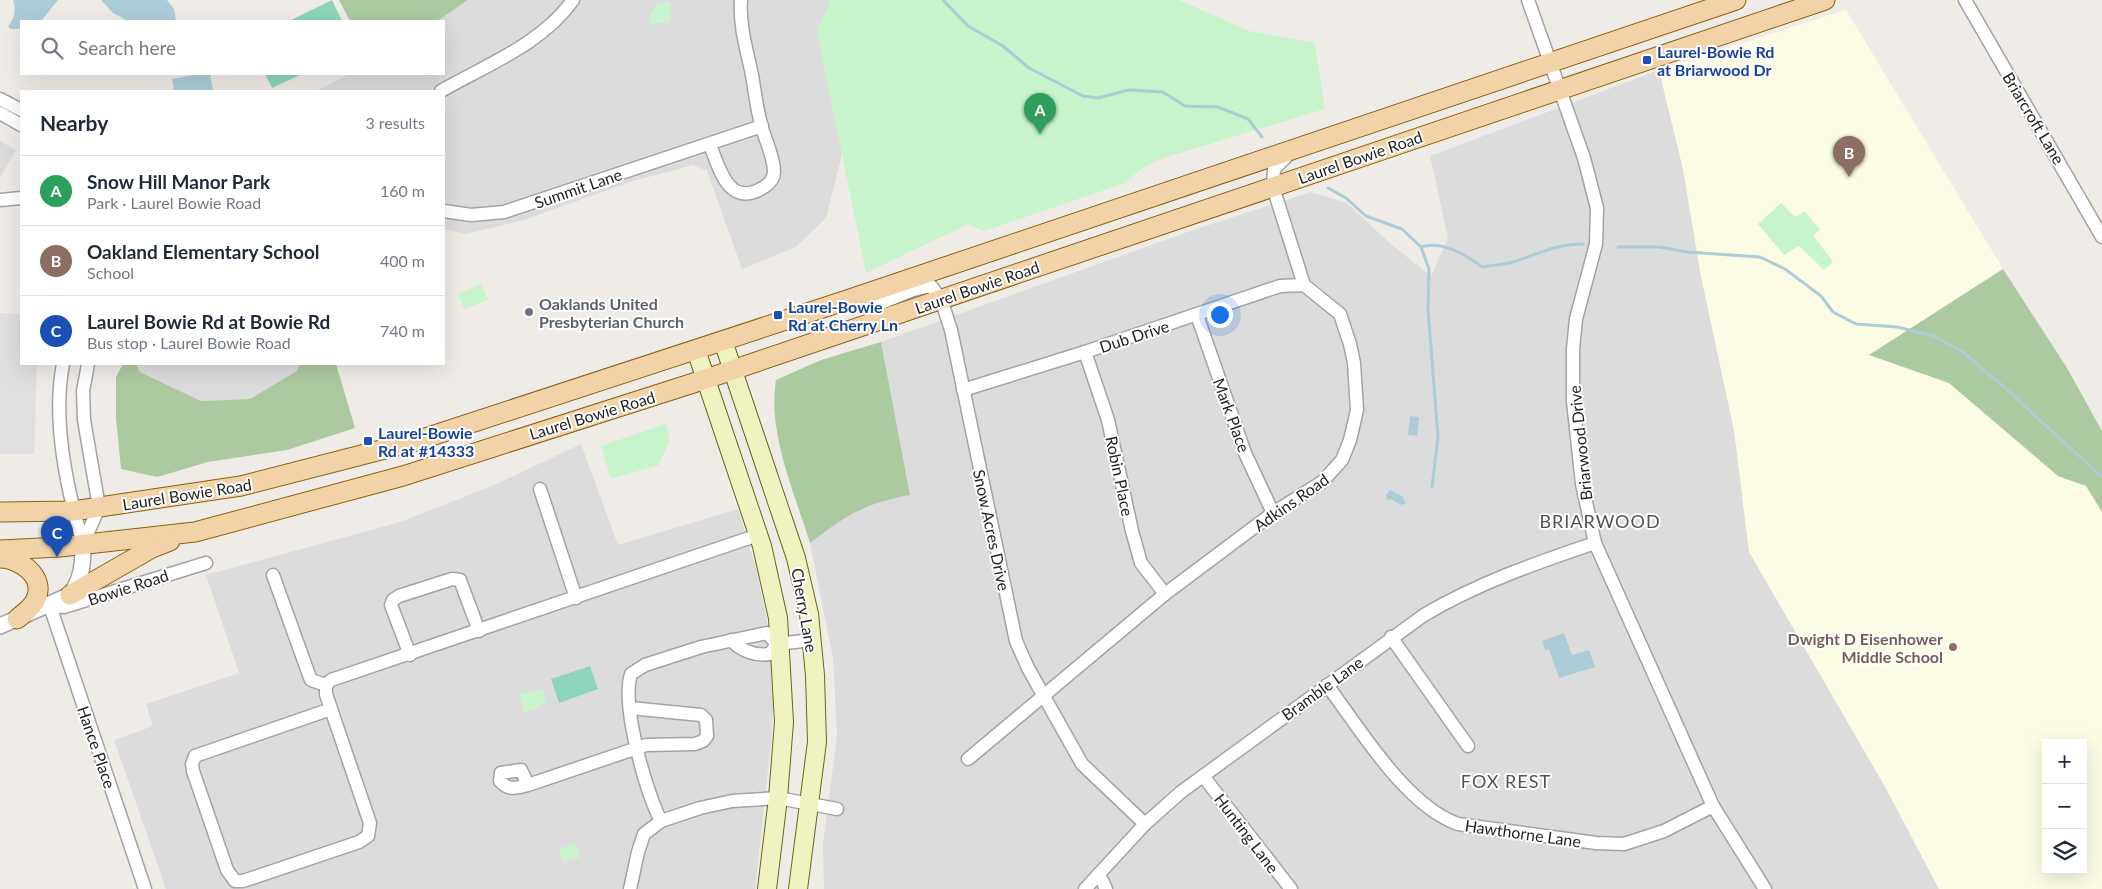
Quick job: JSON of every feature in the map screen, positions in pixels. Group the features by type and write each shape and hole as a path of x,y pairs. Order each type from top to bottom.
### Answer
{"main road":[{"name":"Laurel Bowie Road","path":"0,512 73,511 241,486 379,452 591,386 1736,0"},
{"name":"Laurel Bowie Road","path":"0,550 83,544 195,532 394,479 734,370 1825,0"},
{"name":"Cherry Lane","path":"723,341 796,558 804,586 812,640 818,720 810,803 798,889"},
{"name":"Cherry Lane","path":"696,350 758,535 774,590 784,722 778,798 767,889"},
{"path":"70,595 152,548 195,532"},
{"path":"0,558 15,559 22,563 33,575 37,585 38,597 34,604 8,623"}],"street":[{"path":"443,90 538,36 564,13 573,0"},
{"path":"710,145 728,186 741,193 752,192 765,186 774,175 772,158 762,126 741,21 741,0"},
{"name":"Briarwood Drive","path":"1528,0 1587,166 1597,208 1596,244 1576,319 1573,348 1573,401 1582,484 1596,543 1713,806 1761,888"},
{"name":"Briarcroft Lane","path":"1965,0 2102,237"},
{"path":"0,98 20,109"},
{"path":"0,113 20,124"},
{"name":"Summit Lane","path":"445,211 471,215 504,212 710,145 762,126"},
{"path":"1295,148 1274,170 1273,187 1304,285"},
{"path":"0,200 20,198"},
{"name":"Dub Drive","path":"963,390 1084,352 1280,286 1304,285"},
{"name":"Adkins Road","path":"968,759 1045,697 1165,594 1273,513 1322,482 1336,468 1350,440 1357,410 1354,364 1340,314 1304,285"},
{"path":"847,300 879,304 914,290 931,286 941,299"},
{"name":"Snow Acres Drive","path":"941,299 952,330 1014,633 1021,652 1082,764 1145,824"},
{"name":"Mark Place","path":"1197,314 1245,453 1273,513"},
{"name":"Robin Place","path":"1084,352 1108,420 1132,531 1141,563 1165,594"},
{"path":"63,365 60,413 73,511 83,544"},
{"path":"83,544 98,507 84,420 83,391 88,365"},
{"path":"540,489 576,598"},
{"path":"326,685 336,678 410,655 758,535"},
{"name":"Bramble Lane","path":"1085,889 1145,824 1203,776 1424,615 1473,588 1519,569 1596,543"},
{"name":"Bowie Road","path":"8,623 50,606 70,595 77,587 82,573 83,544"},
{"name":"Bowie Road","path":"50,606 64,608 206,563"},
{"path":"274,575 311,680 326,685"},
{"path":"410,655 391,605 393,600 400,596 452,579 460,580 479,631"},
{"name":"Hance Place","path":"50,606 145,889"},
{"path":"661,821 648,793 630,708 630,679 638,667 731,640 767,633 779,643 812,640"},
{"path":"1391,638 1468,746"},
{"path":"731,640 737,646 761,655 770,654 779,643"},
{"path":"326,685 326,694 370,823 368,836 359,842 243,881 235,881 227,870 193,771 192,764 195,756 331,709"},
{"name":"Hawthorne Lane","path":"1327,685 1416,798 1437,815 1458,824 1596,843 1624,844 1664,831 1713,806"},
{"path":"528,785 652,744 695,744 703,741 706,736 706,720 701,715 630,708"},
{"name":"Hunting Lane","path":"1203,776 1291,889"},
{"path":"630,889 644,834 661,821 722,802 778,798 837,809"},
{"path":"1099,874 1106,889"}],"shaded area":[{"path":"468,0 830,0 828,33 845,132 841,159 826,218 796,247 742,269 707,171 693,165 633,181 524,220 466,234 445,229 445,90 318,90 347,75 445,75 445,20 438,20"},
{"path":"1846,10 2003,269 1869,355 1949,383 2058,476 2086,486 2102,512 2102,889 1939,889 1888,792 1749,552 1734,430 1701,276 1683,169 1659,70"},
{"path":"1659,70 1683,169 1701,276 1734,430 1742,486 1888,792 1939,889 824,889 823,845 837,736 833,658 810,543 845,516 876,502 910,495 881,342 1190,231 1311,192 1347,203 1392,245 1431,276 1448,238 1430,156"},
{"path":"0,141 16,150 0,178"},
{"path":"0,313 20,314 20,365 37,365 34,454 0,454"},
{"path":"136,365 299,365 297,371 250,399 201,401 140,372"},
{"path":"581,444 618,545 738,509 755,564 767,621 774,680 772,733 755,889 166,889 114,740 153,726 146,704 239,673 206,575 400,522 492,486"}],"green space":[{"path":"332,0 342,20 291,20"},
{"path":"339,0 468,0 438,20 349,20"},
{"path":"831,0 1179,0 1249,31 1315,43 1325,109 1160,159 1141,169 1123,184 984,231 968,224 866,273 817,31"},
{"path":"658,3 671,3 670,23 649,23 650,16"},
{"path":"266,75 300,75 272,88"},
{"path":"1781,203 1795,217 1805,211 1820,230 1813,235 1833,262 1824,270 1799,246 1784,255 1758,224"},
{"path":"2003,269 2067,368 2102,431 2102,512 2086,486 2058,476 1949,383 1869,355"},
{"path":"482,284 488,300 464,309 458,294"},
{"path":"881,342 910,495 868,506 846,517 810,543 790,484 779,442 775,421 774,400 776,380 821,360"},
{"path":"122,365 136,365 140,372 201,401 250,399 297,371 299,365 336,365 355,428 287,450 208,462 157,477 121,469 116,418 116,377"},
{"path":"666,424 670,439 659,465 611,479 601,446"},
{"path":"590,666 598,689 559,703 551,679"},
{"path":"544,689 546,700 536,709 524,712 520,694"},
{"path":"576,843 580,857 563,862 559,849"}],"water":[{"path":"13,0 58,0 42,20 20,20 20,29 10,29 8,26 14,14"},
{"path":"101,0 167,0 174,9 176,20 126,20 113,13"},
{"path":"194,75 210,75 213,90 174,90 172,79"},
{"path":"1410,416 1419,417 1417,436 1408,435"},
{"path":"1390,490 1402,496 1406,503 1401,505 1391,499 1387,500 1386,495"},
{"path":"1564,633 1572,655 1589,650 1595,667 1559,678 1549,649 1545,650 1542,641"}],"waterway":[{"path":"943,0 968,26 1003,46 1029,68 1083,96 1098,98 1129,90 1163,92 1185,106 1218,107 1248,119 1262,137"},
{"path":"1328,188 1346,198 1366,216 1402,229 1421,247 1429,245 1446,247 1469,258 1482,267 1513,262 1547,250 1573,244 1583,244"},
{"path":"1421,247 1429,269 1428,309 1438,437 1432,487"},
{"path":"1618,247 1660,247 1687,252 1760,257 1785,269 1821,296 1833,312 1856,324 1897,327 1934,336 1963,352 2102,477"}],"place":[{"name":"Laurel-Bowie Rd at Briarwood Dr","path":"1647,60"},
{"name":"Snow Hill Manor Park","path":"1040,134"},
{"name":"Oakland Elementary School","path":"1849,177"},
{"name":"Oaklands United Presbyterian Church","path":"529,312"},
{"name":"Laurel-Bowie Rd at Cherry Ln","path":"778,315"},
{"name":"Laurel-Bowie Rd at #14333","path":"368,441"},
{"name":"Laurel Bowie Rd at Bowie Rd","path":"57,557"},
{"name":"Dwight D Eisenhower Middle School","path":"1953,647"}],"district":[{"name":"BRIARWOOD","path":"1600,521"},
{"name":"FOX REST","path":"1506,781"}]}
